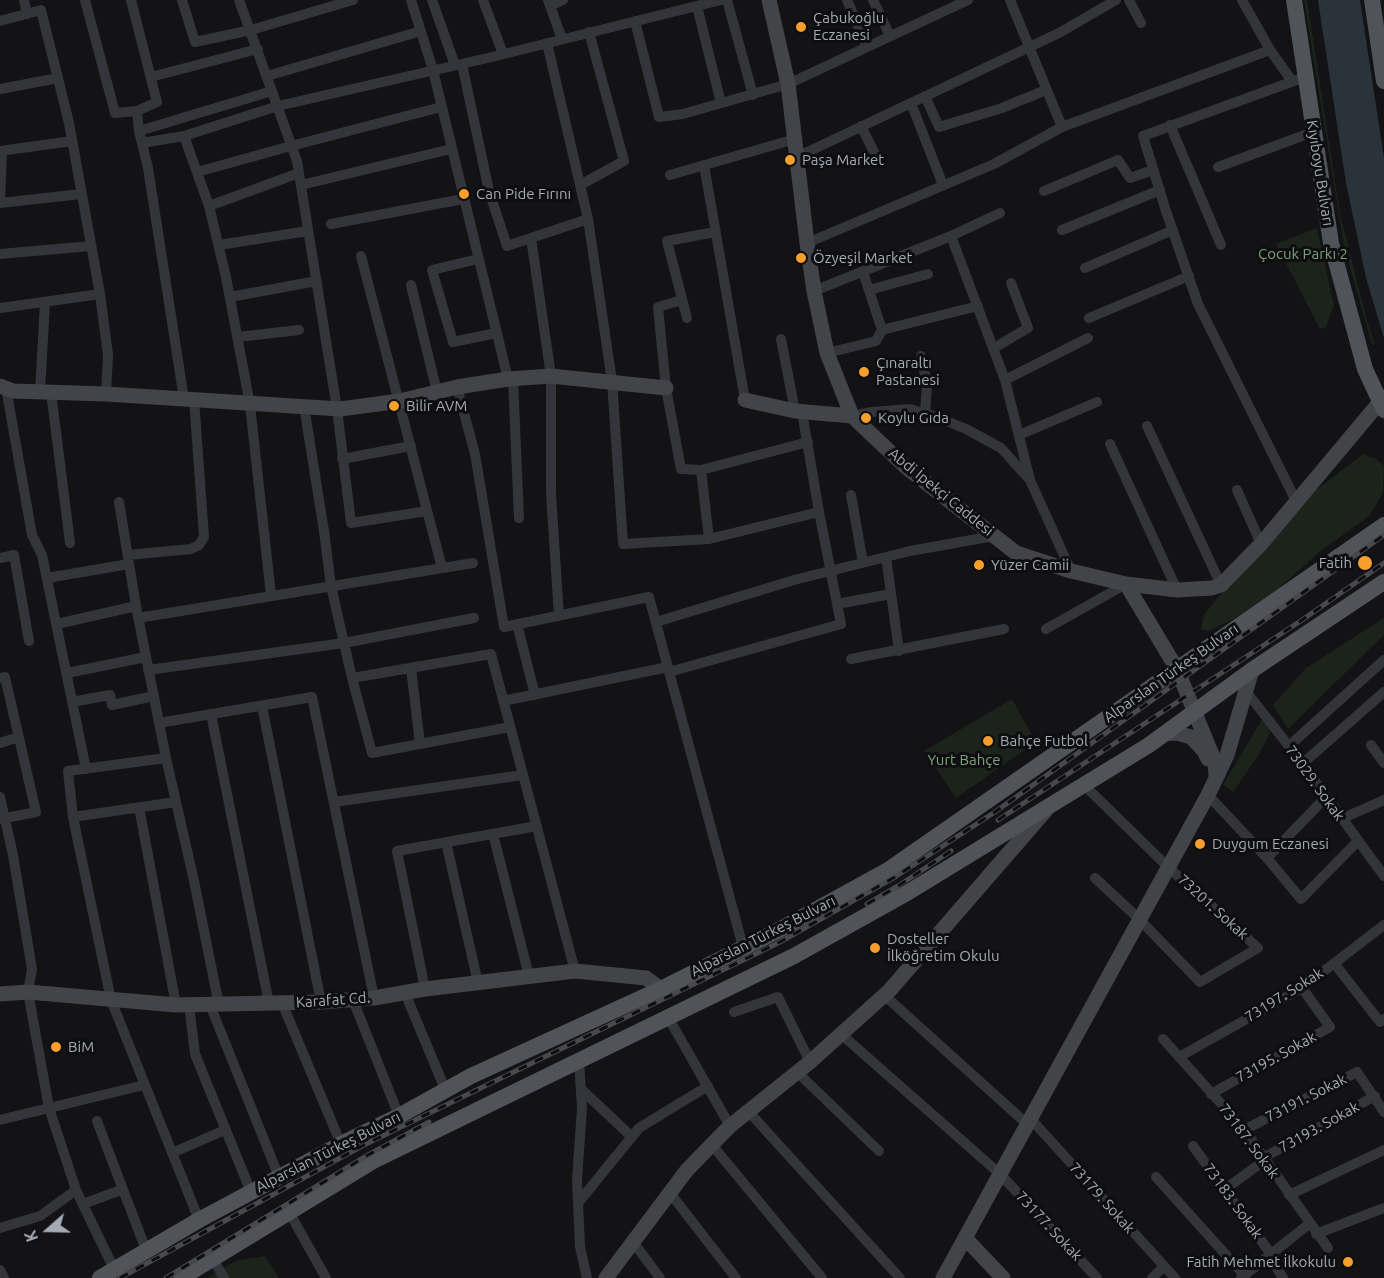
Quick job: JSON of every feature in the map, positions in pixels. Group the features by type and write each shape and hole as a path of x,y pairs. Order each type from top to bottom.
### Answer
{"main road":[{"name":"Abdi İpekçi Caddesi","path":"769,0 788,84 814,291 827,353 852,416 906,466 1016,553 1071,571 1126,584 1177,590 1212,588 1221,585"},
{"name":"Kıyıboyu Bulvarı","path":"1294,0 1298,79 1313,132 1331,243 1365,369 1381,404"},
{"path":"1372,0 1384,81"},
{"path":"3,387 13,391 106,394 250,405 337,408 400,401 457,387 510,379 551,376 666,388"},
{"path":"745,400 798,412 852,416"},
{"path":"1221,585 1261,544 1381,404"},
{"path":"1351,548 1384,516"},
{"name":"Alparslan Türkeş Bulvarı","path":"107,1274 199,1220 341,1144 399,1116 445,1089 779,930 888,870 1384,525"},
{"path":"1126,584 1177,669 1215,762 1216,774"},
{"name":"Alparslan Türkeş Bulvarı","path":"181,1278 375,1160 794,956 907,893 1164,734 1252,670 1382,587"},
{"path":"943,1278 1208,795 1227,755 1252,670"},
{"path":"1164,734 1177,733 1191,737 1204,751 1216,774"},
{"path":"606,1278 687,1170 730,1126 810,1062 884,995 1051,805"},
{"name":"Karafat Cd.","path":"0,994 28,992 182,1005 321,1002 374,998 425,989 575,971 646,978 661,988"},
{"path":"965,1238 1003,1278"}],"street":[{"path":"24,0 27,14"},
{"path":"85,0 115,113 136,111 157,102 131,0"},
{"path":"182,0 195,42 251,30 353,0"},
{"path":"239,0 278,106 299,172 337,408 351,523 427,511"},
{"path":"411,0 433,70 496,333 510,379 519,518"},
{"path":"432,0 458,64 489,191 507,246 588,219"},
{"path":"483,0 503,54"},
{"path":"562,39 549,3 563,0"},
{"path":"142,142 184,136 278,106 721,0"},
{"path":"727,0 753,95"},
{"path":"847,0 867,47"},
{"path":"873,0 890,36"},
{"path":"635,21 659,117 683,114 788,84 968,0"},
{"path":"1010,0 1062,127"},
{"path":"797,157 1059,33 1116,0"},
{"path":"1129,0 1141,23"},
{"path":"1242,0 1270,50 1298,79 1143,135 1198,304 1296,501"},
{"path":"697,6 721,104"},
{"path":"0,21 41,10 72,141 100,294 108,355 106,394"},
{"path":"267,76 421,31"},
{"path":"582,184 624,161 589,32"},
{"path":"548,43 582,184 588,219 612,381 623,544 709,539 819,512"},
{"path":"151,77 258,49"},
{"path":"807,243 994,164 1062,127 1270,50"},
{"path":"0,89 58,78"},
{"path":"925,96 939,127 1002,108 1046,90"},
{"path":"139,130 272,91"},
{"path":"911,103 943,185"},
{"path":"197,172 441,108"},
{"path":"47,578 191,549 199,545 204,537 189,399 136,111"},
{"path":"1170,125 1221,245"},
{"path":"861,126 878,160"},
{"path":"1218,167 1313,132"},
{"path":"184,136 210,206 238,337 250,405 270,595"},
{"path":"670,175 795,139"},
{"path":"72,141 1,151 0,203 81,194"},
{"path":"301,185 451,149"},
{"path":"1044,191 1118,160 1130,178 1154,170"},
{"path":"704,165 745,400"},
{"path":"210,206 299,172"},
{"path":"1062,230 1160,190"},
{"path":"331,224 463,199"},
{"path":"814,291 951,236 1000,213"},
{"path":"1085,268 1173,230"},
{"path":"219,245 308,231"},
{"path":"687,318 667,241 715,232"},
{"path":"951,236 1005,380 1030,480 1071,571"},
{"path":"531,238 551,376 551,494 559,616"},
{"path":"0,254 91,246"},
{"path":"362,256 441,568"},
{"path":"478,259 432,270 453,342 496,333"},
{"path":"827,353 876,341 882,330 862,272"},
{"path":"869,291 928,274"},
{"path":"1089,318 1189,276"},
{"path":"230,297 317,281"},
{"path":"994,348 1028,328 1011,283"},
{"path":"411,285 437,392"},
{"path":"0,308 100,294"},
{"path":"682,300 658,307 666,388 681,470 701,470 807,442"},
{"path":"45,302 46,392 70,543"},
{"path":"882,330 978,306"},
{"path":"238,337 299,330"},
{"path":"1005,380 1088,338"},
{"path":"503,701 669,670 841,624 807,442 781,339"},
{"path":"921,356 927,385 925,413"},
{"path":"3,387 32,535 42,555 86,768"},
{"path":"457,387 475,454 504,627 649,597 743,947"},
{"path":"1020,435 1097,402"},
{"path":"304,406 331,586 372,753 510,727"},
{"path":"852,416 910,409 925,413 966,429 1001,448 1030,480"},
{"path":"1147,426 1221,585"},
{"path":"1110,444 1177,590"},
{"path":"342,459 411,446"},
{"path":"701,470 709,539"},
{"path":"1237,490 1261,544"},
{"path":"851,495 863,563"},
{"path":"119,502 148,670 194,881 214,1005 279,1177"},
{"path":"656,621 794,580 885,557 994,536"},
{"path":"0,558 14,555 29,641"},
{"path":"885,557 899,651"},
{"path":"138,618 473,563"},
{"path":"1046,629 1126,584"},
{"path":"837,604 891,594"},
{"path":"57,624 136,606"},
{"path":"148,670 344,643 474,618"},
{"path":"517,624 535,695"},
{"path":"851,659 1004,629"},
{"path":"352,678 490,654 575,971"},
{"path":"67,673 146,657"},
{"path":"1289,746 1384,660"},
{"path":"411,668 420,744"},
{"path":"0,678 5,677 36,812 2,819"},
{"name":"73029. Sokak","path":"1245,690 1384,876"},
{"path":"77,701 110,695 112,705 154,696"},
{"path":"1302,764 1383,695"},
{"path":"159,723 312,697 374,998"},
{"path":"262,706 321,1002"},
{"path":"211,714 275,1003 341,1144"},
{"path":"0,743 19,737"},
{"path":"1371,745 1384,764"},
{"path":"166,758 68,771 73,817 111,1000 199,1220"},
{"path":"334,802 523,775"},
{"name":"73201. Sokak","path":"1084,784 1168,867 1258,948 1200,982 1139,919"},
{"path":"1208,795 1268,858 1301,899 1358,841"},
{"path":"0,796 2,819 14,855 32,969 28,992 49,1108 107,1274"},
{"path":"1268,858 1326,797"},
{"path":"1341,819 1384,800"},
{"path":"73,817 176,802"},
{"path":"139,807 182,1005 195,1054 251,1192"},
{"path":"425,989 397,851 537,826"},
{"path":"493,834 529,976"},
{"path":"446,842 478,983"},
{"path":"1095,878 1139,919"},
{"name":"73197. Sokak","path":"1179,1057 1302,988 1384,924"},
{"path":"1334,963 1380,1022 1384,1019"},
{"name":"73195. Sokak","path":"1211,1094 1330,1027 1302,988"},
{"path":"405,993 445,1089"},
{"name":"73179. Sokak","path":"884,995 1029,1121 1175,1278"},
{"path":"734,1012 778,997 810,1062"},
{"path":"354,1000 399,1116"},
{"path":"668,1017 730,1126"},
{"name":"73177. Sokak","path":"841,1034 1000,1174 1097,1278"},
{"name":"73187. Sokak","path":"1163,1039 1244,1131 1328,1248"},
{"path":"579,1060 582,1108 577,1180 580,1247 587,1278"},
{"path":"797,1072 879,1151"},
{"name":"73191. Sokak","path":"1244,1131 1357,1072 1384,1112"},
{"path":"0,1120 144,1085"},
{"path":"578,1203 639,1128 708,1086"},
{"path":"581,1089 632,1137"},
{"name":"73193. Sokak","path":"1224,1190 1264,1159 1375,1096"},
{"path":"748,1111 900,1278"},
{"path":"97,1121 121,1190 146,1250"},
{"path":"172,1153 225,1130"},
{"path":"712,1145 822,1278"},
{"name":"73183. Sokak","path":"1193,1146 1268,1250 1283,1278"},
{"path":"1289,1194 1384,1150"},
{"path":"1156,1177 1243,1277 1309,1224"},
{"path":"0,1228 40,1216 76,1190"},
{"path":"82,1204 121,1190"},
{"path":"670,1193 736,1278"},
{"path":"1316,1234 1384,1208"},
{"path":"289,1212 326,1278"},
{"path":"633,1242 660,1278"},
{"path":"213,1259 224,1278"},
{"path":"1152,1278 1164,1266"},
{"path":"0,1270 4,1278"}],"green space":[{"path":"1304,0 1307,0 1340,214 1375,344 1372,345 1344,246"},
{"name":"Çocuk Parkı 2","path":"1317,228 1334,305 1326,327 1320,329 1276,244"},
{"path":"1363,454 1376,459 1384,466 1383,493 1369,516 1318,553 1272,595 1232,620 1208,631 1201,629 1204,615 1285,514"},
{"path":"1384,618 1384,635 1288,729 1273,705 1306,668"},
{"name":"Yurt Bahçe","path":"1012,699 1036,742 956,798 924,751"},
{"path":"1264,716 1270,733 1258,756 1233,792 1223,785"},
{"path":"265,1256 279,1278 207,1278 235,1261"}],"shaded area":[{"path":"1318,0 1360,0 1384,158 1384,338 1366,278 1346,183"}],"railway":[{"path":"120,1278 364,1145 780,942 895,877 995,812 1384,535"},
{"path":"998,820 1302,620 1384,563"},
{"path":"867,904 951,851"},
{"path":"166,1278 368,1155 429,1122"}],"place":[{"name":"Çabukoğlu Eczanesi","path":"801,27"},
{"name":"Paşa Market","path":"790,160"},
{"name":"Can Pide Fırını","path":"464,194"},
{"name":"Özyeşil Market","path":"801,258"},
{"name":"Çınaraltı Pastanesi","path":"864,372"},
{"name":"Bilir AVM","path":"394,406"},
{"name":"Koylu Gıda","path":"866,418"},
{"name":"Fatih","path":"1365,563"},
{"name":"Yüzer Camii","path":"979,565"},
{"name":"Bahçe Futbol","path":"988,741"},
{"name":"Duygum Eczanesi","path":"1200,844"},
{"name":"Dosteller İlköğretim Okulu","path":"875,948"},
{"name":"BiM","path":"56,1047"},
{"name":"Fatih Mehmet İlkokulu","path":"1348,1262"}]}
